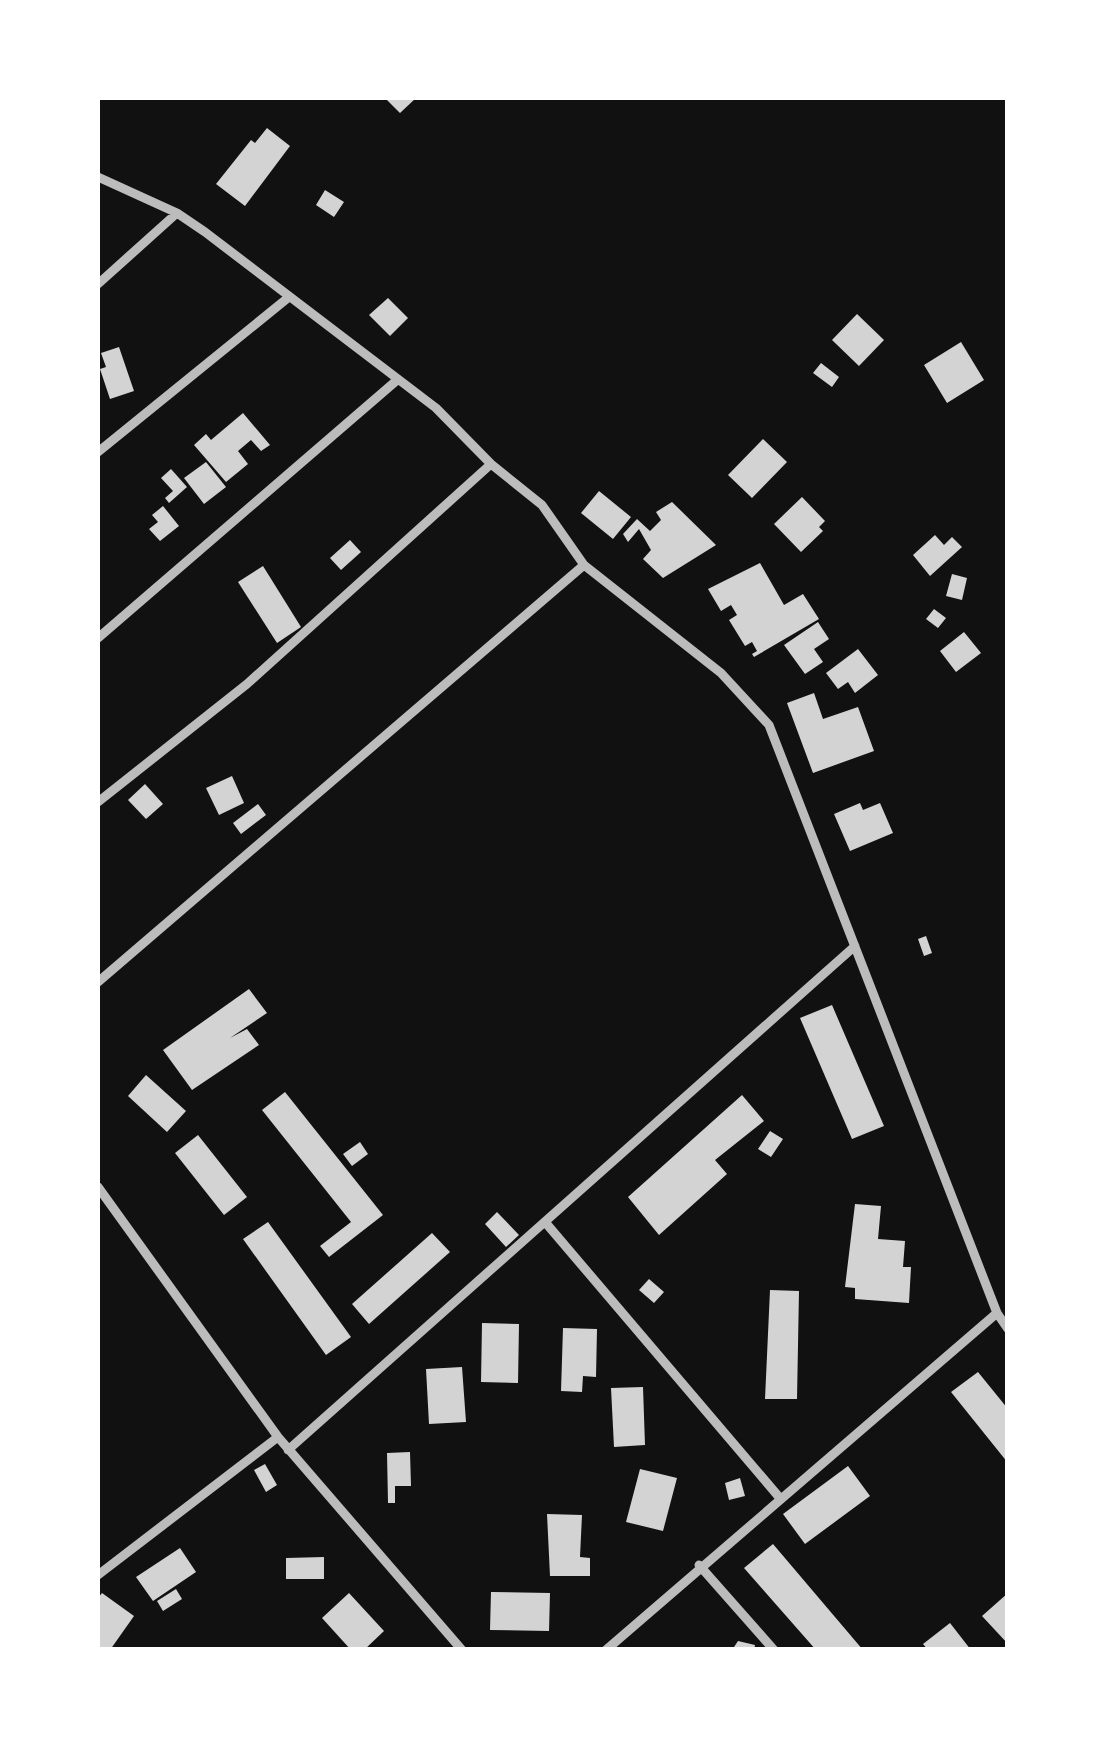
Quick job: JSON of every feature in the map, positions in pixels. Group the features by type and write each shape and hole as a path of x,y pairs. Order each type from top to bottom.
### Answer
{"street":[{"path":"98,177 178,213 436,408 490,464 542,505 584,565 721,673 769,725 997,1314 1008,1329"},
{"path":"98,284 178,213"},
{"path":"98,452 289,297"},
{"path":"98,638 396,381"},
{"path":"98,802 247,684 490,464"},
{"path":"98,982 584,565"},
{"path":"288,1450 855,946"},
{"path":"98,1187 288,1450 462,1650"},
{"path":"545,1222 779,1497"},
{"path":"606,1650 699,1565 997,1314"},
{"path":"98,1574 278,1437"},
{"path":"699,1565 774,1650"}],"building":[{"path":"385,98 416,98 400,113"},
{"path":"267,128 290,146 245,206 216,184 251,140 255,143"},
{"path":"325,190 344,202 334,217 316,205"},
{"path":"388,298 408,318 390,336 369,315"},
{"path":"857,314 884,340 859,366 832,340"},
{"path":"961,342 984,380 947,403 924,365"},
{"path":"119,347 134,391 110,399 100,369 106,367 101,353"},
{"path":"821,363 839,377 832,387 813,373"},
{"path":"243,413 270,445 261,451 251,440 238,451 248,464 226,482 194,445 206,434 211,440"},
{"path":"763,439 787,462 752,498 728,475"},
{"path":"206,462 226,487 204,504 184,478"},
{"path":"171,469 187,487 169,503 165,498 173,491 161,478"},
{"path":"599,491 631,517 613,539 581,513"},
{"path":"802,497 825,521 819,527 823,531 801,552 774,524"},
{"path":"672,502 716,545 663,578 643,559 651,550 639,529 628,542 623,534 637,519 650,531 661,520 656,512"},
{"path":"163,506 179,526 160,541 149,529 158,522 152,515"},
{"path":"935,535 944,545 952,537 962,547 930,576 913,555"},
{"path":"350,540 361,552 341,570 330,558"},
{"path":"760,563 784,605 803,594 819,619 754,657 752,654 757,651 752,642 745,646 729,620 737,615 731,605 721,611 708,589"},
{"path":"263,566 301,627 277,643 238,582"},
{"path":"952,574 967,578 962,600 946,596"},
{"path":"934,609 946,618 938,628 926,619"},
{"path":"818,622 829,639 814,649 823,662 805,674 784,645"},
{"path":"964,632 981,653 956,672 940,651"},
{"path":"858,649 878,675 855,693 848,682 838,689 826,673"},
{"path":"814,693 823,719 858,707 874,751 813,773 787,703"},
{"path":"232,776 244,803 219,815 206,788"},
{"path":"145,784 163,804 146,819 128,800"},
{"path":"860,803 863,810 880,803 893,833 850,851 834,814"},
{"path":"258,804 266,815 241,834 233,823"},
{"path":"926,936 932,953 924,956 918,939"},
{"path":"249,989 267,1013 230,1038 247,1029 259,1045 192,1090 163,1050"},
{"path":"832,1005 884,1126 852,1139 800,1018"},
{"path":"146,1075 186,1111 167,1132 128,1096"},
{"path":"285,1092 383,1215 329,1257 320,1246 351,1222 262,1110"},
{"path":"742,1095 764,1121 715,1160 727,1174 659,1235 628,1197"},
{"path":"770,1131 783,1139 771,1157 758,1149"},
{"path":"198,1135 247,1197 224,1215 175,1153"},
{"path":"360,1142 368,1154 352,1166 343,1154"},
{"path":"855,1204 881,1206 878,1239 905,1241 903,1267 911,1267 909,1303 855,1299 855,1288 845,1287"},
{"path":"497,1212 519,1235 506,1247 485,1224"},
{"path":"268,1222 351,1337 326,1355 243,1239"},
{"path":"432,1233 450,1252 369,1324 352,1304"},
{"path":"649,1279 664,1292 654,1303 639,1290"},
{"path":"770,1290 799,1291 797,1399 765,1399"},
{"path":"482,1323 519,1324 518,1383 481,1382"},
{"path":"563,1328 597,1329 596,1377 583,1376 582,1392 561,1391"},
{"path":"462,1367 466,1422 429,1424 426,1369"},
{"path":"978,1372 1008,1409 1008,1463 951,1392"},
{"path":"643,1387 645,1445 614,1447 611,1388"},
{"path":"410,1452 411,1486 395,1486 395,1503 388,1503 387,1453"},
{"path":"265,1464 277,1485 266,1492 254,1470"},
{"path":"848,1466 870,1496 805,1544 783,1514"},
{"path":"640,1469 677,1478 663,1531 626,1522"},
{"path":"740,1478 745,1496 729,1500 725,1483"},
{"path":"547,1514 582,1515 580,1557 590,1558 590,1576 550,1576"},
{"path":"773,1544 863,1650 816,1650 744,1568"},
{"path":"180,1548 196,1572 153,1601 136,1577"},
{"path":"324,1557 324,1579 286,1579 286,1558"},
{"path":"176,1589 182,1599 163,1611 157,1601"},
{"path":"491,1592 550,1593 549,1631 490,1630"},
{"path":"102,1593 134,1616 110,1650 98,1650 98,1598"},
{"path":"349,1593 384,1631 364,1650 351,1650 322,1618"},
{"path":"1008,1593 1008,1644 982,1616"},
{"path":"950,1623 971,1650 928,1650 923,1644"},
{"path":"738,1641 755,1645 754,1650 732,1650"}]}
